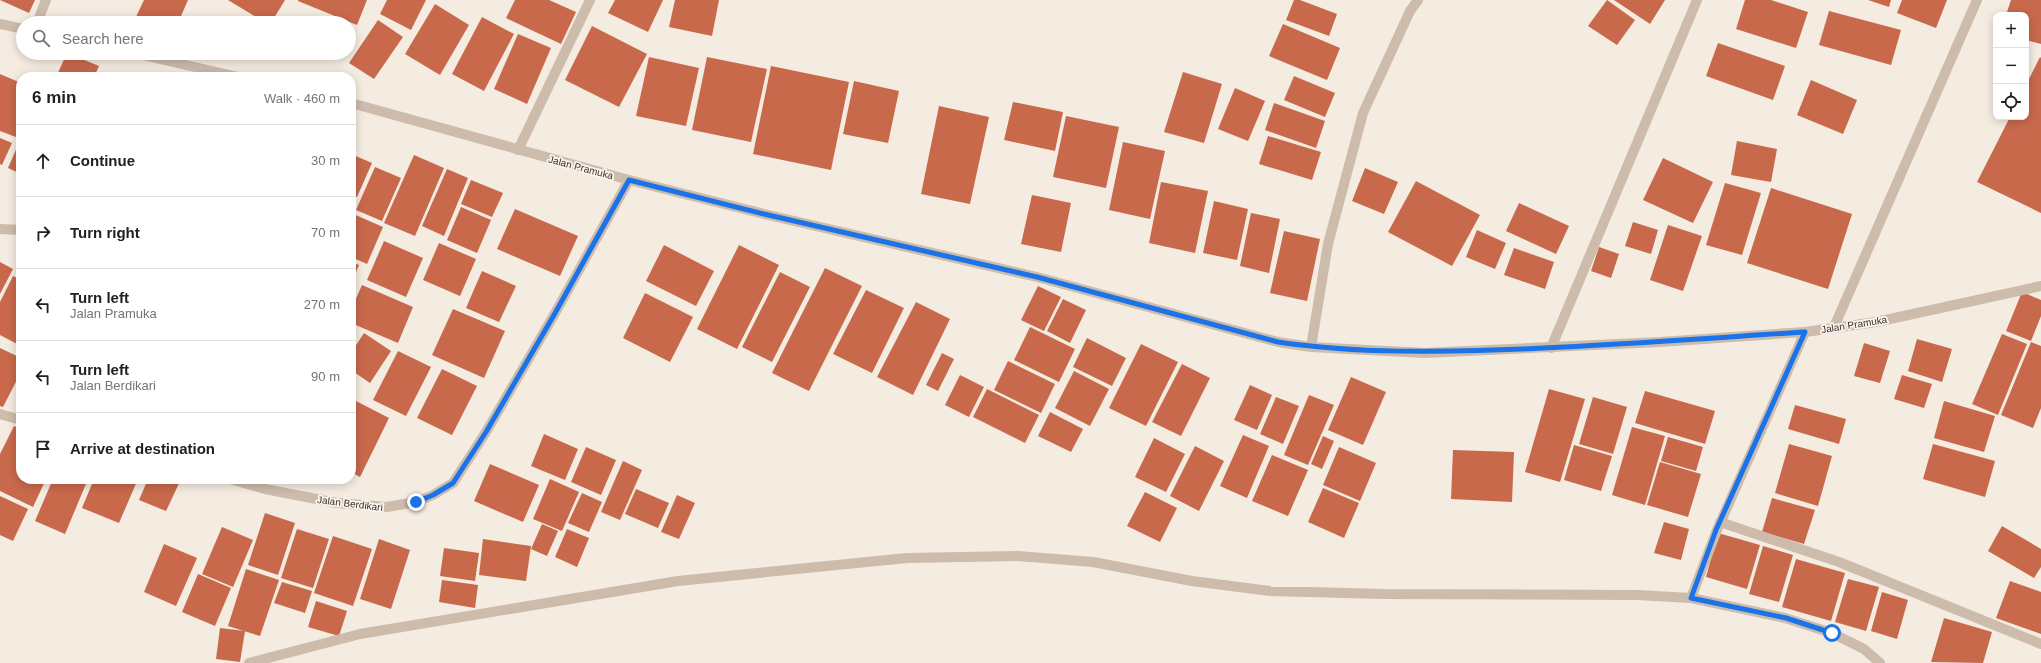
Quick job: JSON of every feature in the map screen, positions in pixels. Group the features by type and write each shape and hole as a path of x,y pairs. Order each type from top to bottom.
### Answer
{"street":[{"path":"40,16 46,0"},
{"path":"518,150 590,0"},
{"path":"1311,347 1328,244 1363,113 1410,11 1418,0"},
{"path":"1551,348 1698,0"},
{"path":"1834,327 1977,0"},
{"path":"0,25 16,28"},
{"path":"164,60 216,72"},
{"name":"Jalan Pramuka","path":"356,106 629,180 764,214 1037,277 1278,342 1311,347 1425,352 1551,348 1805,332 1876,322 2041,286"},
{"name":"Jalan Berdikari","path":"247,484 264,489 337,503 387,508 416,502 433,495 453,483 486,432 542,336 629,180"},
{"path":"0,229 16,230"},
{"path":"1691,598 1720,522 1755,446 1787,368 1805,332"},
{"path":"0,414 16,419"},
{"path":"1720,522 1839,562 2041,644"},
{"path":"248,663 360,634 678,581 907,558 1018,556 1093,562 1192,581 1270,591 1382,594 1637,595 1691,598 1786,618 1832,633 1864,649 1880,663"}],"building":[{"path":"0,0 35,0 29,13"},
{"path":"144,0 188,0 181,16 136,16"},
{"path":"228,0 285,0 275,16 254,16"},
{"path":"367,0 357,25 356,16 335,16 298,1"},
{"path":"387,0 426,0 411,30 380,14"},
{"path":"515,0 549,0 576,12 561,44 506,18"},
{"path":"615,0 663,0 648,32 608,13"},
{"path":"675,0 719,0 712,36 669,27"},
{"path":"1294,0 1300,0 1337,14 1329,36 1286,20"},
{"path":"1607,0 1635,20 1617,45 1588,26"},
{"path":"1614,0 1665,0 1650,24"},
{"path":"1745,0 1771,0 1808,12 1796,48 1736,29"},
{"path":"1868,0 1891,0 1889,7"},
{"path":"1902,0 1947,0 1936,28 1897,13"},
{"path":"2011,0 2041,0 2041,44 2029,41 2029,12 2007,12"},
{"path":"435,4 469,25 440,75 405,54"},
{"path":"1829,11 1901,30 1891,65 1819,45"},
{"path":"482,17 514,34 484,91 452,74"},
{"path":"378,20 403,37 374,79 349,63 351,60 356,60 356,53"},
{"path":"1283,24 1340,48 1327,80 1269,56"},
{"path":"592,26 647,54 619,107 565,80"},
{"path":"518,34 551,48 527,104 494,89"},
{"path":"1718,43 1785,66 1773,100 1706,76"},
{"path":"649,57 699,68 686,126 636,116"},
{"path":"707,57 767,69 751,142 692,130"},
{"path":"2040,57 2041,213 1977,182 2008,120 2029,120 2029,79"},
{"path":"64,60 84,60 99,66 96,72 58,72"},
{"path":"771,66 849,82 831,170 753,154"},
{"path":"1183,72 1222,84 1204,143 1164,132"},
{"path":"0,74 16,81 16,137 0,131"},
{"path":"1294,76 1335,93 1325,117 1284,100"},
{"path":"1811,80 1857,100 1843,134 1797,115"},
{"path":"854,81 899,91 888,143 843,134"},
{"path":"1235,88 1265,101 1248,141 1218,129"},
{"path":"1013,102 1063,112 1055,151 1004,140"},
{"path":"1274,103 1325,121 1316,148 1265,130"},
{"path":"939,106 989,117 970,204 921,194"},
{"path":"1066,116 1119,127 1106,188 1053,177"},
{"path":"1268,136 1321,152 1312,180 1259,164"},
{"path":"0,138 12,143 2,165 0,164"},
{"path":"1737,141 1777,149 1771,182 1731,175"},
{"path":"1123,142 1165,151 1150,219 1109,210"},
{"path":"16,150 16,172 8,168"},
{"path":"414,155 444,168 415,236 384,223"},
{"path":"356,156 372,163 356,196"},
{"path":"1663,158 1713,182 1693,223 1643,200"},
{"path":"375,167 401,178 382,221 356,210"},
{"path":"1365,168 1398,182 1384,214 1352,201"},
{"path":"447,169 468,178 444,236 422,226"},
{"path":"471,180 503,193 492,217 461,204"},
{"path":"1416,181 1480,215 1452,266 1388,232"},
{"path":"1161,182 1208,191 1195,253 1149,243"},
{"path":"1725,183 1761,193 1742,255 1706,245"},
{"path":"1771,188 1852,214 1828,289 1747,263"},
{"path":"1032,195 1071,203 1061,252 1021,244"},
{"path":"1214,201 1248,209 1237,260 1203,253"},
{"path":"1519,203 1569,226 1556,254 1506,231"},
{"path":"461,207 491,220 477,253 447,240"},
{"path":"515,209 578,236 560,276 497,249"},
{"path":"1251,213 1280,219 1269,273 1240,266"},
{"path":"356,215 383,227 367,264 356,259"},
{"path":"1633,222 1658,230 1651,254 1625,246"},
{"path":"1668,225 1702,236 1683,291 1650,280"},
{"path":"1477,230 1506,243 1495,269 1466,257"},
{"path":"1284,231 1320,239 1307,301 1270,293"},
{"path":"384,241 423,258 406,297 367,280"},
{"path":"439,243 476,259 460,296 423,280"},
{"path":"664,245 714,271 696,306 646,281"},
{"path":"739,245 779,265 737,349 697,329"},
{"path":"1599,247 1619,254 1611,278 1591,271"},
{"path":"1514,248 1554,262 1545,289 1504,275"},
{"path":"0,262 13,269 0,294"},
{"path":"356,264 359,265 356,272"},
{"path":"825,268 862,286 809,391 772,373"},
{"path":"482,271 516,286 499,322 466,308"},
{"path":"780,272 810,287 772,362 742,347"},
{"path":"13,276 16,278 16,343 0,335 0,302"},
{"path":"362,285 413,307 398,343 356,325 356,299"},
{"path":"1038,286 1061,297 1044,331 1021,320"},
{"path":"866,290 904,308 872,373 833,354"},
{"path":"2022,292 2041,300 2041,316 2031,341 2006,331"},
{"path":"645,293 693,317 670,362 623,338"},
{"path":"1063,299 1086,310 1070,343 1047,331"},
{"path":"916,302 950,319 913,395 877,377"},
{"path":"453,309 505,331 484,378 432,355"},
{"path":"1030,327 1075,349 1059,382 1014,360"},
{"path":"364,333 391,351 370,383 356,373 356,345"},
{"path":"2002,334 2027,344 1998,415 1972,404"},
{"path":"1087,338 1126,358 1112,386 1073,367"},
{"path":"1917,339 1952,349 1942,382 1908,371"},
{"path":"2031,342 2041,346 2041,408 2033,428 2001,415"},
{"path":"1864,343 1890,351 1880,383 1854,376"},
{"path":"1141,344 1178,362 1146,426 1109,408"},
{"path":"0,348 16,356 16,382 3,407 0,406"},
{"path":"398,351 431,367 406,416 373,400"},
{"path":"942,353 954,359 938,391 926,385"},
{"path":"1008,361 1055,384 1041,413 994,390"},
{"path":"1182,364 1210,378 1181,436 1152,422"},
{"path":"442,369 477,386 452,435 417,418"},
{"path":"1074,371 1109,389 1090,426 1055,408"},
{"path":"960,375 984,387 969,417 945,405"},
{"path":"1902,375 1932,384 1924,408 1894,399"},
{"path":"1351,377 1386,392 1363,445 1328,430"},
{"path":"1250,385 1272,395 1257,430 1234,420"},
{"path":"987,389 1039,415 1025,443 973,417"},
{"path":"1549,389 1585,399 1560,482 1525,472"},
{"path":"1645,391 1715,411 1705,444 1635,423"},
{"path":"1309,395 1334,405 1308,465 1284,455"},
{"path":"1276,397 1299,406 1283,444 1260,434"},
{"path":"1593,397 1627,407 1613,454 1579,444"},
{"path":"356,401 389,418 360,477 356,475"},
{"path":"1944,401 1995,416 1984,452 1934,438"},
{"path":"1795,405 1846,419 1839,444 1788,429"},
{"path":"1050,412 1083,429 1071,452 1038,436"},
{"path":"14,426 16,427 16,484 44,484 33,507 0,491 0,454"},
{"path":"1632,427 1665,436 1645,505 1612,495"},
{"path":"544,434 578,449 565,480 531,466"},
{"path":"1243,435 1269,446 1247,498 1220,486"},
{"path":"1323,436 1334,441 1322,469 1311,464"},
{"path":"1668,437 1703,447 1696,471 1661,461"},
{"path":"1154,438 1185,454 1166,492 1135,477"},
{"path":"1789,444 1832,456 1818,506 1775,493"},
{"path":"1933,444 1995,461 1985,497 1923,479"},
{"path":"1574,445 1612,456 1601,491 1564,480"},
{"path":"1195,446 1224,461 1199,511 1170,496"},
{"path":"586,447 616,460 601,495 571,482"},
{"path":"1339,447 1376,463 1360,501 1323,485"},
{"path":"1453,450 1514,452 1512,502 1451,499"},
{"path":"1272,455 1308,470 1288,516 1252,501"},
{"path":"623,461 642,470 620,520 601,512"},
{"path":"1660,462 1701,474 1688,517 1647,505"},
{"path":"490,464 539,485 523,522 474,501"},
{"path":"550,479 579,492 562,531 533,519"},
{"path":"51,484 86,484 65,534 35,521"},
{"path":"92,484 136,484 119,523 82,508"},
{"path":"146,484 179,484 166,511 139,500"},
{"path":"1323,488 1359,503 1344,538 1308,522"},
{"path":"636,489 669,503 658,528 625,514"},
{"path":"1145,492 1177,508 1160,542 1127,526"},
{"path":"582,493 602,502 589,532 568,523"},
{"path":"677,495 695,503 679,539 661,532"},
{"path":"0,496 28,509 13,541 0,535"},
{"path":"1772,498 1815,510 1804,544 1762,532"},
{"path":"265,513 295,523 278,575 248,565"},
{"path":"1664,522 1689,529 1681,560 1654,553"},
{"path":"542,524 558,531 547,556 531,549"},
{"path":"2002,526 2041,549 2041,567 2034,578 1988,551"},
{"path":"222,527 253,540 233,587 202,574"},
{"path":"297,529 329,539 313,588 281,578"},
{"path":"567,529 589,538 577,567 555,557"},
{"path":"1718,533 1760,545 1747,589 1706,577"},
{"path":"333,536 372,549 353,606 314,593"},
{"path":"379,539 410,550 391,609 360,599"},
{"path":"483,539 531,546 526,581 479,575"},
{"path":"164,544 197,558 176,606 144,592"},
{"path":"1763,546 1793,555 1779,602 1749,594"},
{"path":"444,548 479,553 475,581 440,576"},
{"path":"1796,559 1845,573 1831,621 1782,607"},
{"path":"246,569 279,580 260,636 228,626"},
{"path":"198,574 231,588 215,626 182,612"},
{"path":"1848,579 1879,587 1866,631 1835,622"},
{"path":"442,580 478,585 475,608 439,602"},
{"path":"2010,581 2041,592 2041,634 1996,618"},
{"path":"282,582 312,591 305,613 274,603"},
{"path":"1882,592 1908,600 1897,639 1871,631"},
{"path":"316,601 347,611 339,636 308,627"},
{"path":"1944,618 1992,632 1983,663 1931,662"},
{"path":"220,628 245,631 240,662 216,659"}],"route":[{"path":"416,502 433,495 453,483 486,432 554,315 629,180 764,214 1037,277 1278,342 1311,347 1425,352 1551,348 1805,332 1787,368 1755,446 1716,530 1691,598 1786,618 1832,633"}]}
